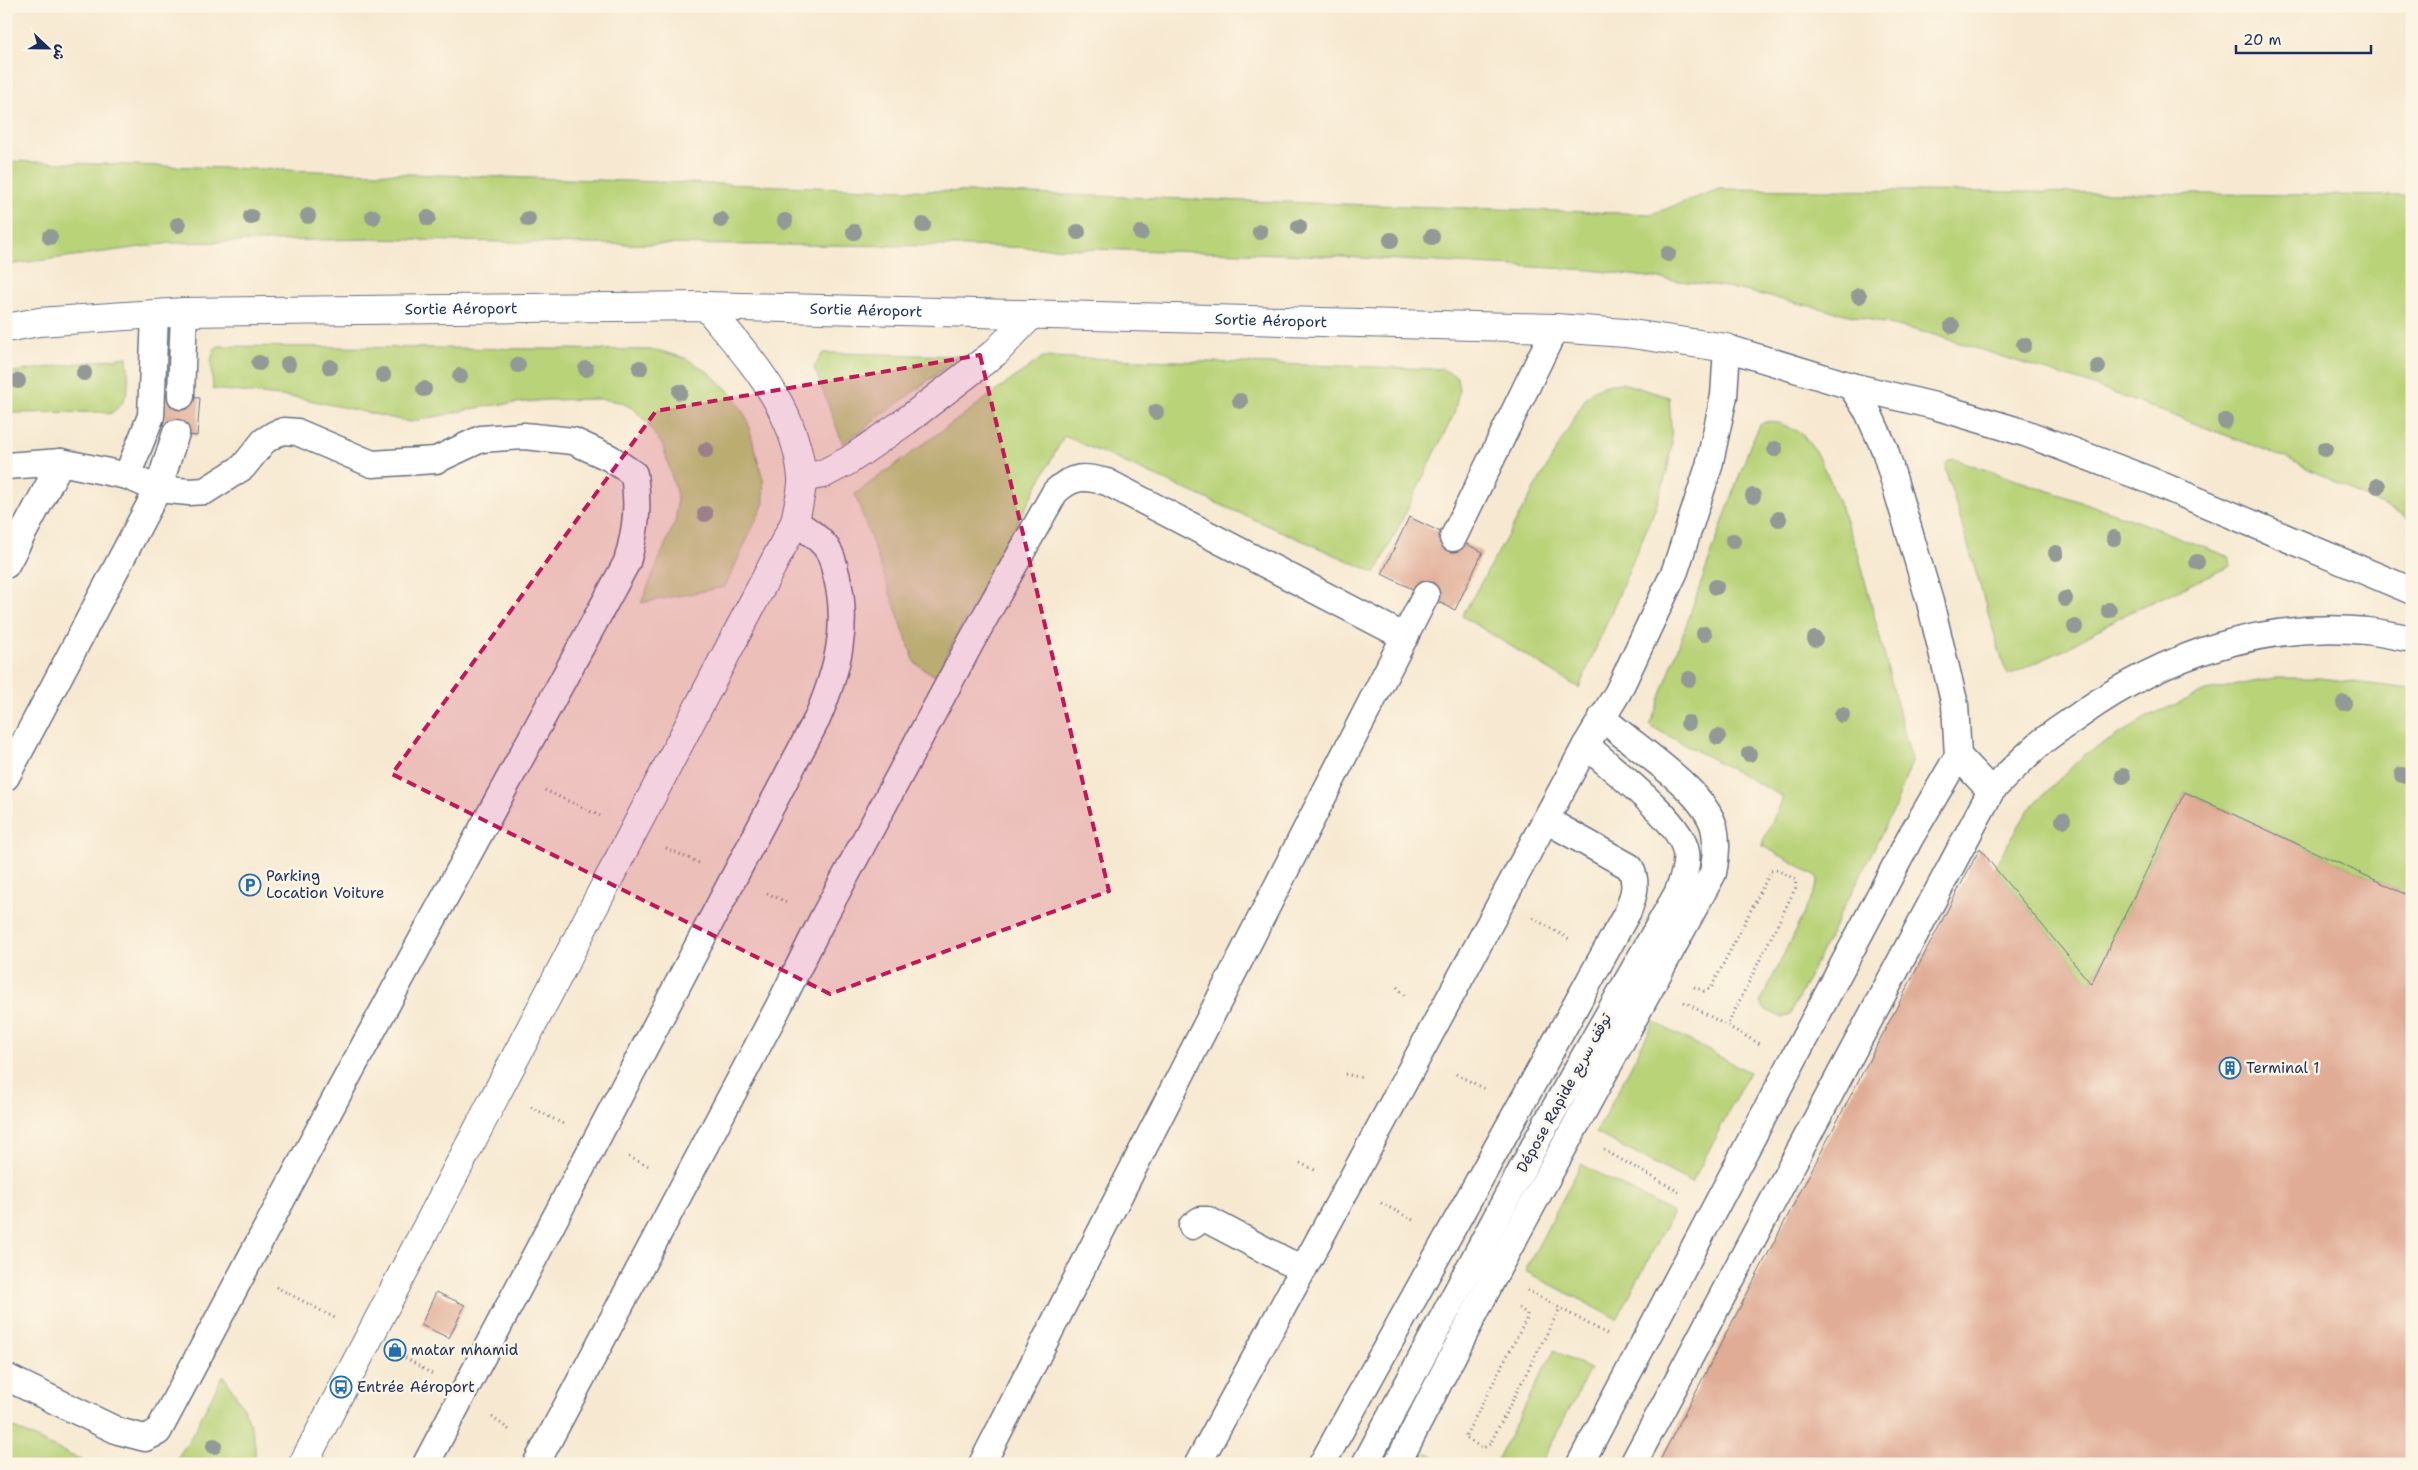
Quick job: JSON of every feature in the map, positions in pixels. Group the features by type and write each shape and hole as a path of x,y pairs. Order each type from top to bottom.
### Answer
{"street":[{"name":"Sortie Aéroport","path":"6,328 39,322 184,312 706,306 1554,328 1624,332 1727,348"},
{"path":"303,1464 795,522 802,478 789,420 767,381 706,306"},
{"path":"802,478 823,474 848,461 906,421 996,352 1032,314"}],"lane":[{"path":"181,396 184,312"},
{"path":"127,476 151,416 155,314"},
{"path":"1454,538 1554,328"},
{"path":"1198,1464 1586,745 1618,692 1675,572 1709,466 1724,396 1727,348 1851,386 1935,406 2025,434 2158,483 2412,591"},
{"path":"1580,1464 1910,838 1958,756 1955,705 1930,602 1903,507 1885,450 1868,412 1851,386"},
{"path":"6,466 61,462 127,476 158,489 189,492 205,491 243,467 264,441 284,431 297,432 372,464 436,460 481,439 524,436 573,441 610,458 634,474 638,500 636,531 628,562 343,1085 158,1432 146,1438 118,1431 6,1377"},
{"path":"6,777 158,489 176,433"},
{"path":"6,565 61,462"},
{"path":"536,1464 971,642 1055,492 1066,482 1090,478 1107,482 1405,637"},
{"path":"426,1464 812,728 832,684 840,644 842,598 829,551 807,529 795,522"},
{"path":"982,1464 1426,595"},
{"path":"1633,1464 1991,791 2036,746 2096,704 2145,674 2198,651 2253,636 2310,630 2367,631 2412,639"},
{"path":"1397,1464 1502,1259 1713,873 1717,850 1714,827 1705,806 1689,789 1602,718"},
{"name":"Dépose Rapide توقف سريع","path":"1365,1464 1475,1254 1677,894 1684,874 1686,852 1679,834 1664,816 1586,745"},
{"path":"1958,756 1991,791"},
{"path":"1322,1464 1628,912 1635,892 1635,877 1630,867 1546,820"},
{"path":"1192,1226 1200,1220 1208,1220 1303,1270"}],"path":[{"path":"1682,1001 1726,1026 1796,886 1795,879 1777,870 1771,871 1710,988 1707,991 1701,990"},
{"path":"1617,1157 1647,1174"},
{"path":"1522,1287 1560,1308 1490,1444 1483,1448 1468,1439 1466,1434 1526,1320 1527,1314 1524,1310"}],"highlighted area":[{"path":"980,355 1109,891 830,994 392,774 656,411"}],"green space":[{"path":"6,161 1652,214 1719,189 2412,196 2412,520 2284,457 2086,383 1928,333 1727,287 1591,270 1285,254 966,246 591,244 371,239 171,243 6,265"},
{"path":"219,346 656,350 685,358 707,371 733,395 747,419 763,480 764,503 725,587 641,603 676,519 677,495 663,446 648,424 634,409 620,402 601,399 546,400 486,406 410,422 300,398 213,389 211,362 214,349"},
{"path":"823,353 961,356 843,444 814,367"},
{"path":"127,357 128,382 125,397 122,403 109,414 102,412 6,413 6,373"},
{"path":"1043,357 1442,369 1457,377 1459,390 1454,414 1376,573 1064,436 935,676 915,663 855,494"},
{"path":"1622,383 1669,397 1672,444 1667,472 1655,509 1579,688 1462,616 1587,396 1603,386"},
{"path":"1767,421 1777,422 1801,433 1815,451 1831,482 1858,553 1912,762 1894,809 1790,1014 1783,1018 1764,1009 1760,1003 1818,884 1818,879 1815,875 1763,846 1763,841 1782,801 1782,796 1650,726 1751,443 1760,425"},
{"path":"1954,459 2126,517 2227,556 2230,558 2230,566 2120,617 2064,650 2009,675 2005,670 1945,468 1947,462"},
{"path":"2274,678 2320,678 2412,689 2412,897 2185,792 2091,984 1994,867 2029,809 2083,756 2149,716 2206,691"},
{"path":"1654,1022 1749,1072 1692,1183 1596,1133"},
{"path":"1581,1164 1673,1213 1617,1319 1525,1271"},
{"path":"1554,1350 1590,1369 1541,1464 1495,1464"},
{"path":"223,1375 242,1406 252,1428 255,1452 254,1464 173,1464 189,1441"},
{"path":"6,1424 89,1464 6,1464"},
{"path":"1426,1452 1448,1464 1420,1464"}],"building":[{"path":"166,395 200,398 197,436 163,432"},
{"path":"1409,517 1483,552 1455,610 1382,574"},
{"name":"Terminal 1","path":"2185,792 2412,897 2412,1464 1658,1464 1980,848 2091,984"},
{"path":"436,1292 465,1305 449,1338 421,1325"}],"place":[{"name":"Parking Location Voiture","path":"250,885"},
{"name":"Terminal 1","path":"2230,1068"},
{"name":"matar mhamid","path":"395,1350"},
{"name":"Entrée Aéroport","path":"341,1387"}]}
